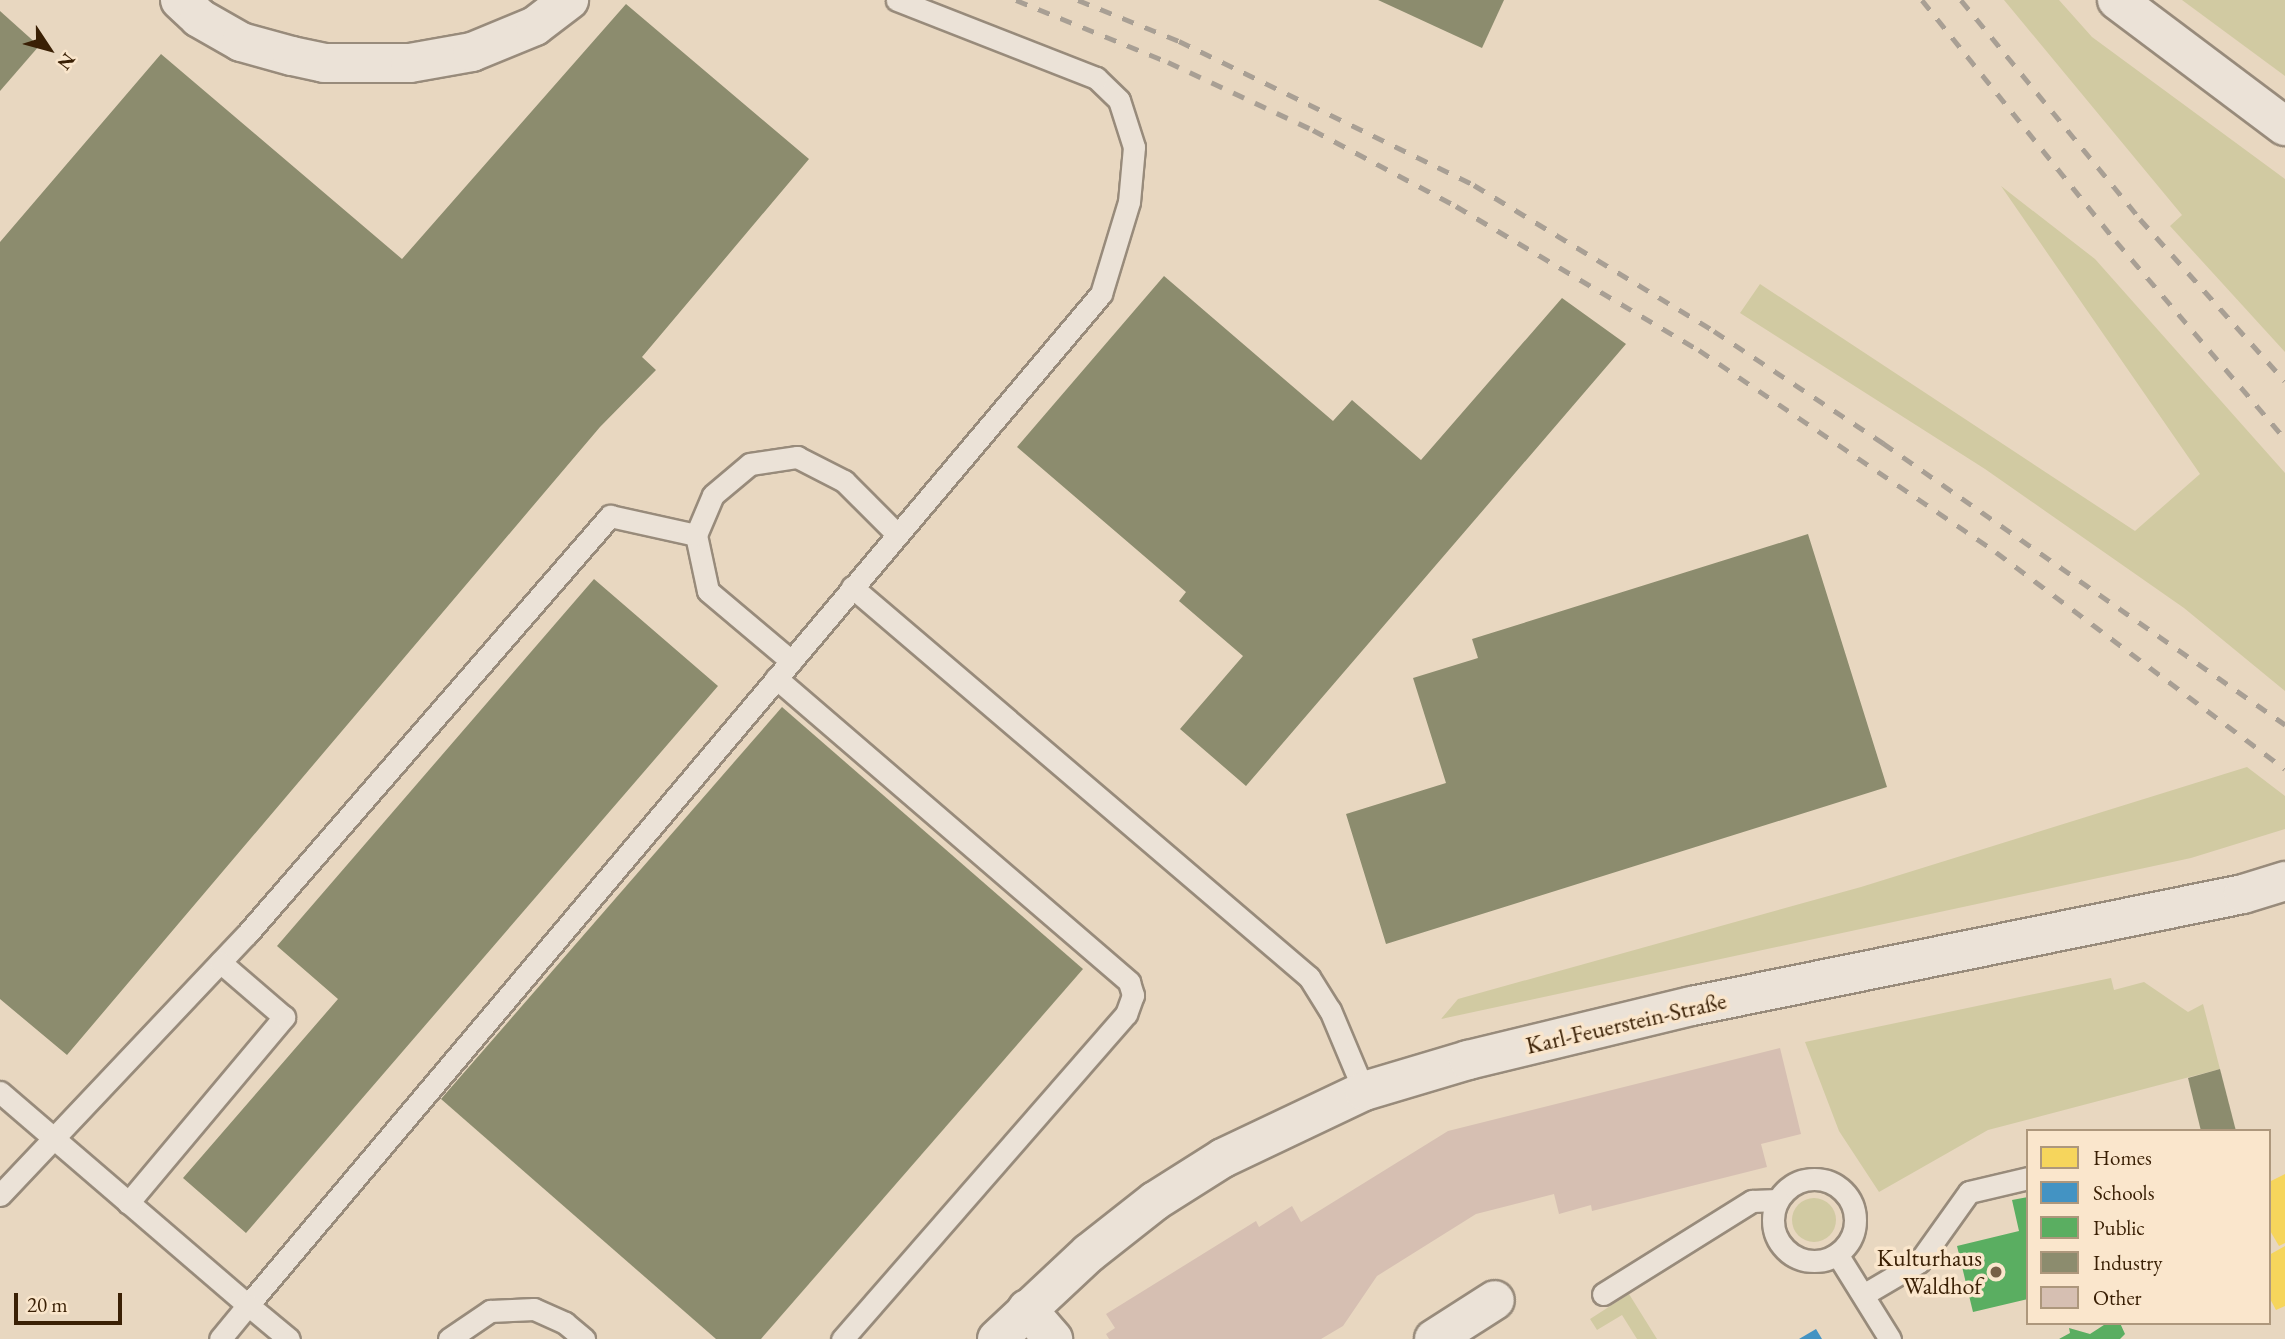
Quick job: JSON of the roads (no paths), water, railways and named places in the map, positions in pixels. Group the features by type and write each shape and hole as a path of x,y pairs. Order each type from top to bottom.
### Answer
{"street":[{"path":"180,0 199,18 241,42 324,63 410,63 472,52 535,26 569,0"},
{"path":"2118,0 2285,126"},
{"name":"Karl-Feuerstein-Straße","path":"997,1339 1027,1309 1121,1227 1193,1176 1364,1091 1468,1060 1692,1006 2243,894 2285,881"},
{"path":"1434,1339 1495,1300"},
{"path":"1027,1309 1054,1339"}],"lane":[{"path":"220,1339 896,533 1101,294 1129,202 1134,147 1119,100 1096,78 897,0"},
{"path":"790,661 708,591 696,535 713,495 750,464 797,457 844,481 896,533"},
{"path":"0,1195 51,1137 220,962 610,516 696,535"},
{"path":"852,587 1309,977 1331,1010 1364,1091"},
{"path":"776,678 1129,982 1133,995 1126,1014 842,1339"},
{"path":"128,1203 284,1017 220,962"},
{"path":"0,1092 289,1339"},
{"path":"1863,1295 1919,1262 1969,1192 2026,1178"},
{"path":"1810,1179 1835,1184 1845,1193 1852,1203 1854,1229 1837,1254 1811,1261 1786,1250 1774,1227 1778,1200 1786,1189 1810,1179"},
{"path":"1603,1294 1752,1201 1778,1200"},
{"path":"1837,1254 1890,1339"},
{"path":"449,1339 491,1311 534,1309 565,1323 584,1339"}],"railway":[{"path":"1016,0 1168,62 1313,130 1456,206 1699,350 1996,552 2285,769"},
{"path":"1078,0 1179,41 1474,185 1714,331 1883,443 2285,725"},
{"path":"1922,0 2116,241 2285,439"},
{"path":"1961,0 2140,219 2285,381"}],"place":[{"name":"Kulturhaus Waldhof","path":"1996,1272"}]}
